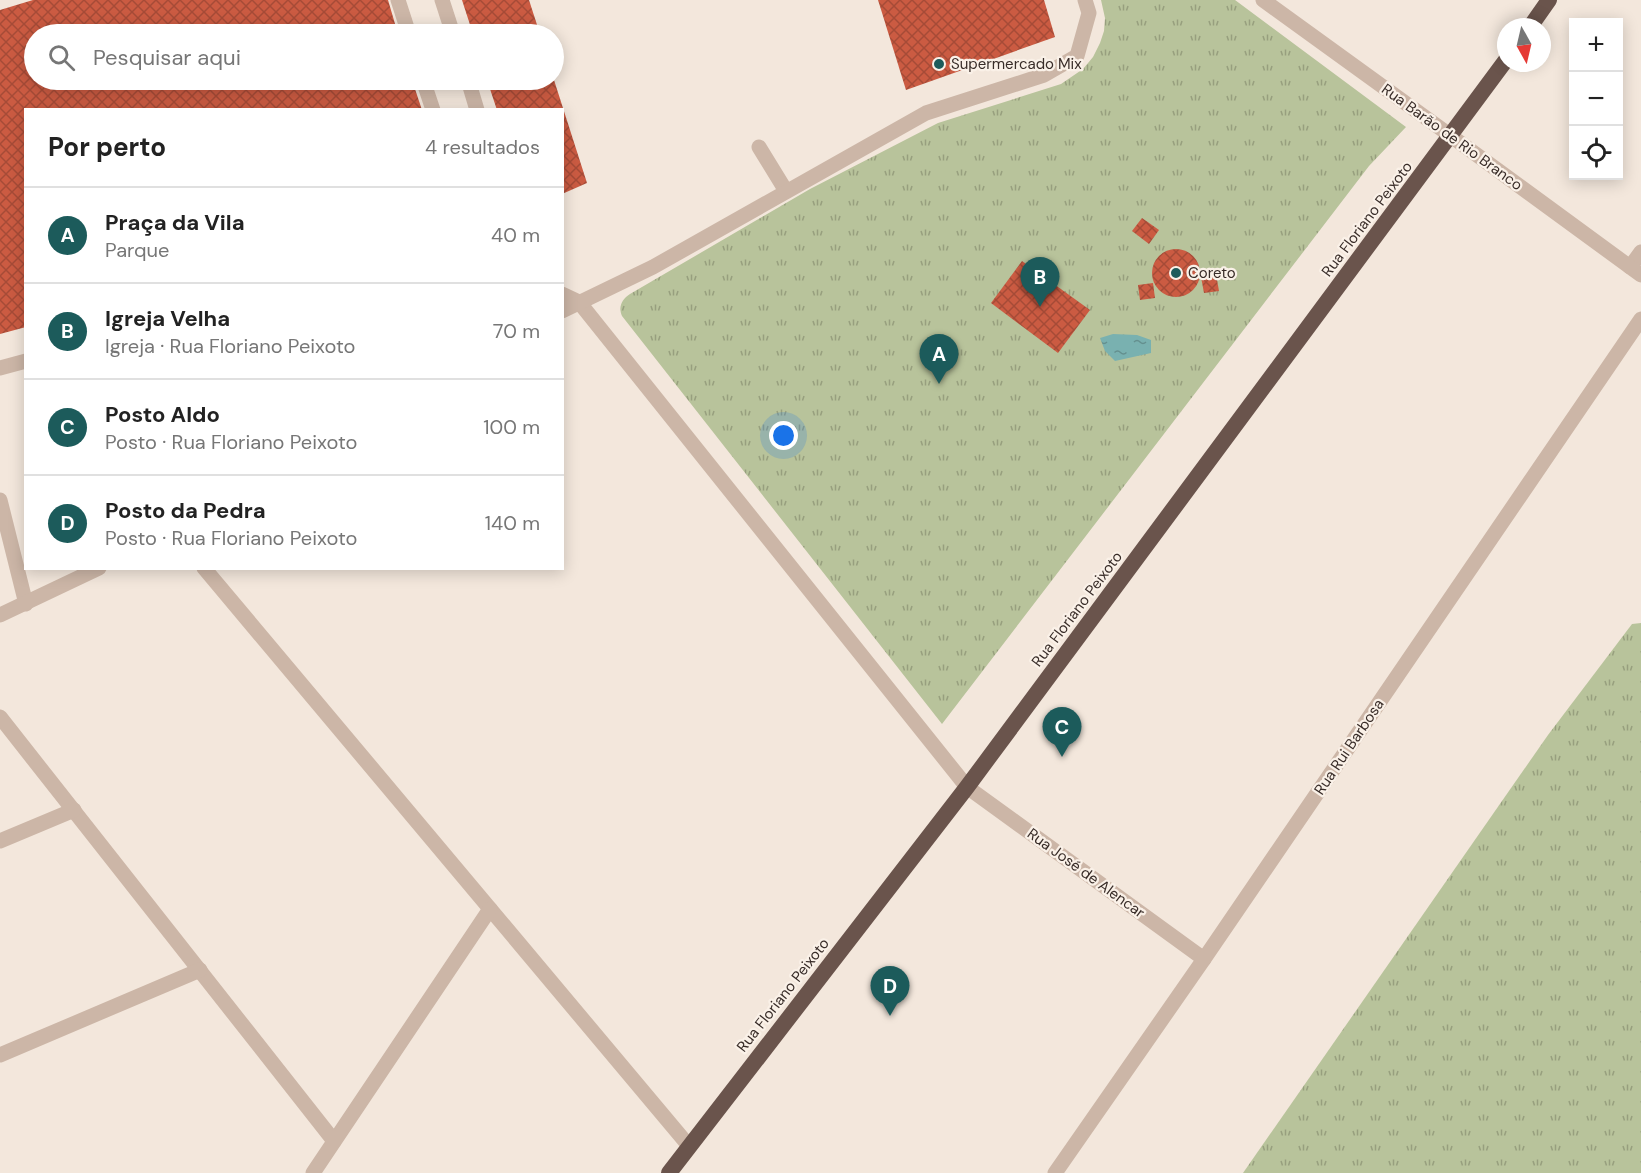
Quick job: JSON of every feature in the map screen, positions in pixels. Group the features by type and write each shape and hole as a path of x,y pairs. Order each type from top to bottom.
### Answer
{"highway":[{"path":"1537,18 1550,0"},
{"name":"Rua Floriano Peixoto","path":"669,1173 967,787 1497,72"}],"street":[{"path":"398,0 406,24"},
{"path":"442,0 450,24"},
{"path":"564,310 653,267 926,113 1044,75 1077,56 1089,13 1085,0"},
{"name":"Rua Barão de Rio Branco","path":"1263,0 1636,271"},
{"path":"426,90 432,108"},
{"path":"471,90 476,108"},
{"path":"759,147 786,191"},
{"path":"1636,271 1641,252"},
{"path":"564,295 579,302"},
{"name":"Rua José de Alencar","path":"579,302 967,787 1204,959"},
{"name":"Rua Rui Barbosa","path":"1055,1173 1641,319"},
{"path":"0,368 24,362"},
{"path":"0,500 26,604"},
{"path":"0,615 95,570"},
{"path":"206,570 689,1146"},
{"path":"0,717 334,1141"},
{"path":"0,841 74,810"},
{"path":"311,1171 334,1141 490,909"},
{"path":"0,1055 200,970"}],"green space":[{"path":"1101,0 1235,0 1406,127 1369,166 942,724 622,316 621,306 630,294 810,189 938,123 1061,84 1083,69 1093,57 1100,43 1105,18"},
{"path":"1641,623 1641,1173 1243,1173 1548,735 1632,624"}],"water":[{"path":"1113,334 1137,335 1151,340 1151,353 1115,361 1105,351 1100,338"}],"building":[{"path":"33,0 388,0 395,24 24,24 24,90 415,90 421,108 24,108 24,328 0,334 0,10"},
{"path":"462,0 529,0 537,24 470,24"},
{"name":"Supermercado Mix","path":"878,0 1044,0 1055,37 906,90"},
{"path":"490,90 557,90 563,108 496,108"},
{"path":"564,111 587,183 564,193"},
{"path":"1142,218 1159,230 1149,244 1132,231"},
{"name":"Coreto","path":"1176,249 1193,256 1200,273 1193,290 1176,297 1159,290 1152,273 1159,256"},
{"path":"1022,261 1090,310 1058,353 991,303"},
{"path":"1216,274 1219,291 1204,293 1201,277"},
{"path":"1153,283 1155,298 1140,300 1138,285"}],"place":[{"name":"Supermercado Mix","path":"939,64"},
{"name":"Coreto","path":"1176,273"},
{"name":"Igreja Velha","path":"1040,307"},
{"name":"Praça da Vila","path":"939,384"},
{"name":"Posto Aldo","path":"1062,757"},
{"name":"Posto da Pedra","path":"890,1016"}]}
